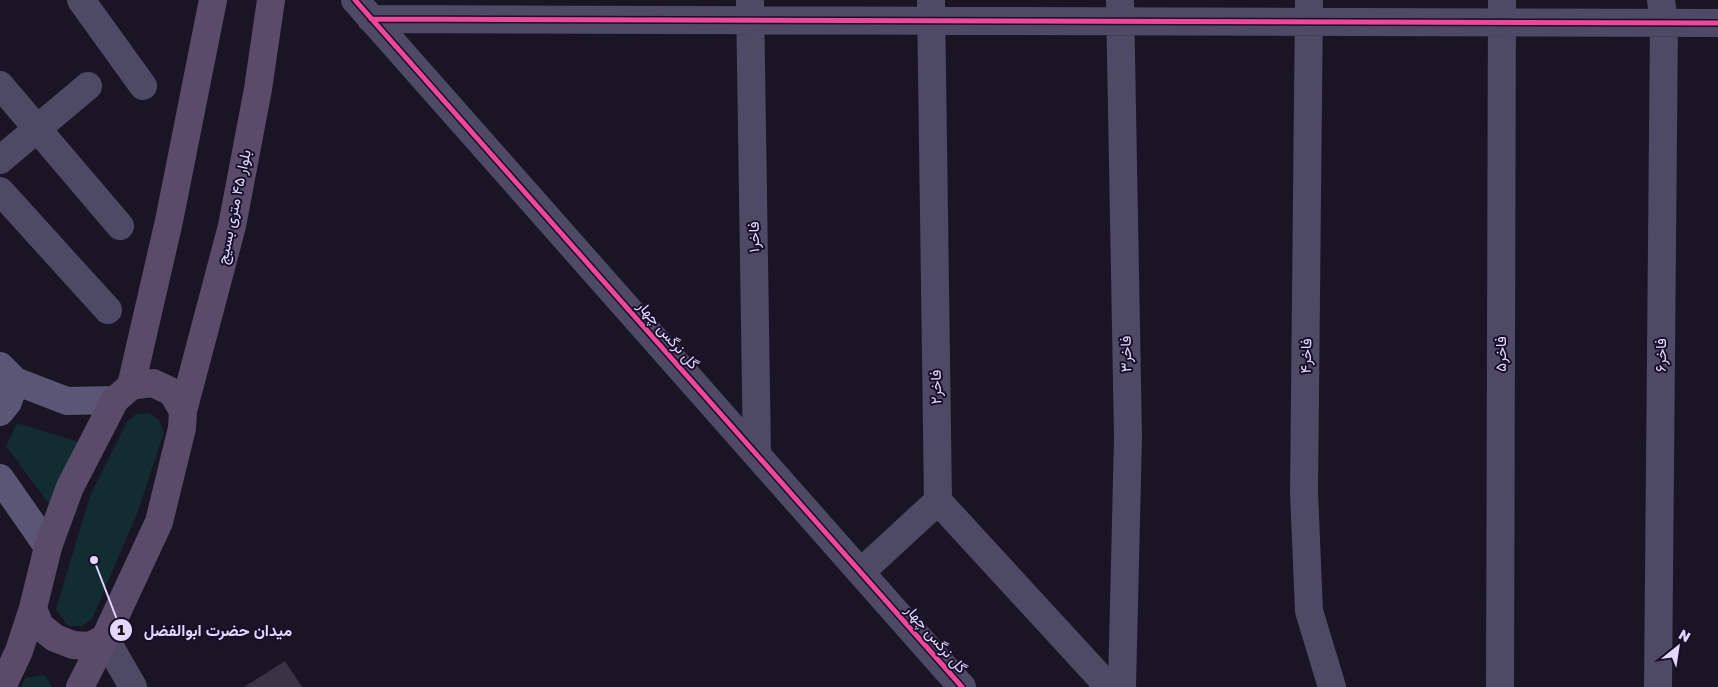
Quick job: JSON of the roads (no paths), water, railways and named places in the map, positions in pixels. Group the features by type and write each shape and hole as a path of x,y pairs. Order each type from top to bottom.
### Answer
{"main road":[{"path":"2,687 18,651 33,608 48,547 70,487 123,393 169,221 213,0"},
{"name":"بلوار ۴۵ متری بسیج","path":"80,687 159,522 182,428 183,411 232,226 258,89 271,0"},
{"path":"0,412 8,402 8,374 66,401 123,393 153,383 172,392 183,411"},
{"path":"0,478 48,547"},
{"path":"33,608 40,626 55,638 73,646 90,646 105,638"}],"street":[{"path":"81,0 143,86"},
{"path":"363,9 1662,11 1718,22"},
{"name":"گل نرگس چهار","path":"363,9 962,687"},
{"name":"فاخر۱","path":"750,10 757,455"},
{"name":"فاخر۲","path":"931,10 938,500"},
{"name":"فاخر۳","path":"1120,10 1128,437 1122,687"},
{"name":"فاخر۴","path":"1309,11 1304,492 1309,610 1332,687"},
{"name":"فاخر۵","path":"1500,687 1502,11"},
{"name":"فاخر۶","path":"1658,687 1662,11"},
{"path":"0,85 120,226"},
{"path":"0,160 88,86"},
{"path":"0,191 108,310"},
{"path":"861,572 938,500 1108,687"},
{"path":"105,638 133,687"}],"place":[{"name":"میدان حضرت ابوالفضل","path":"94,560"}]}
